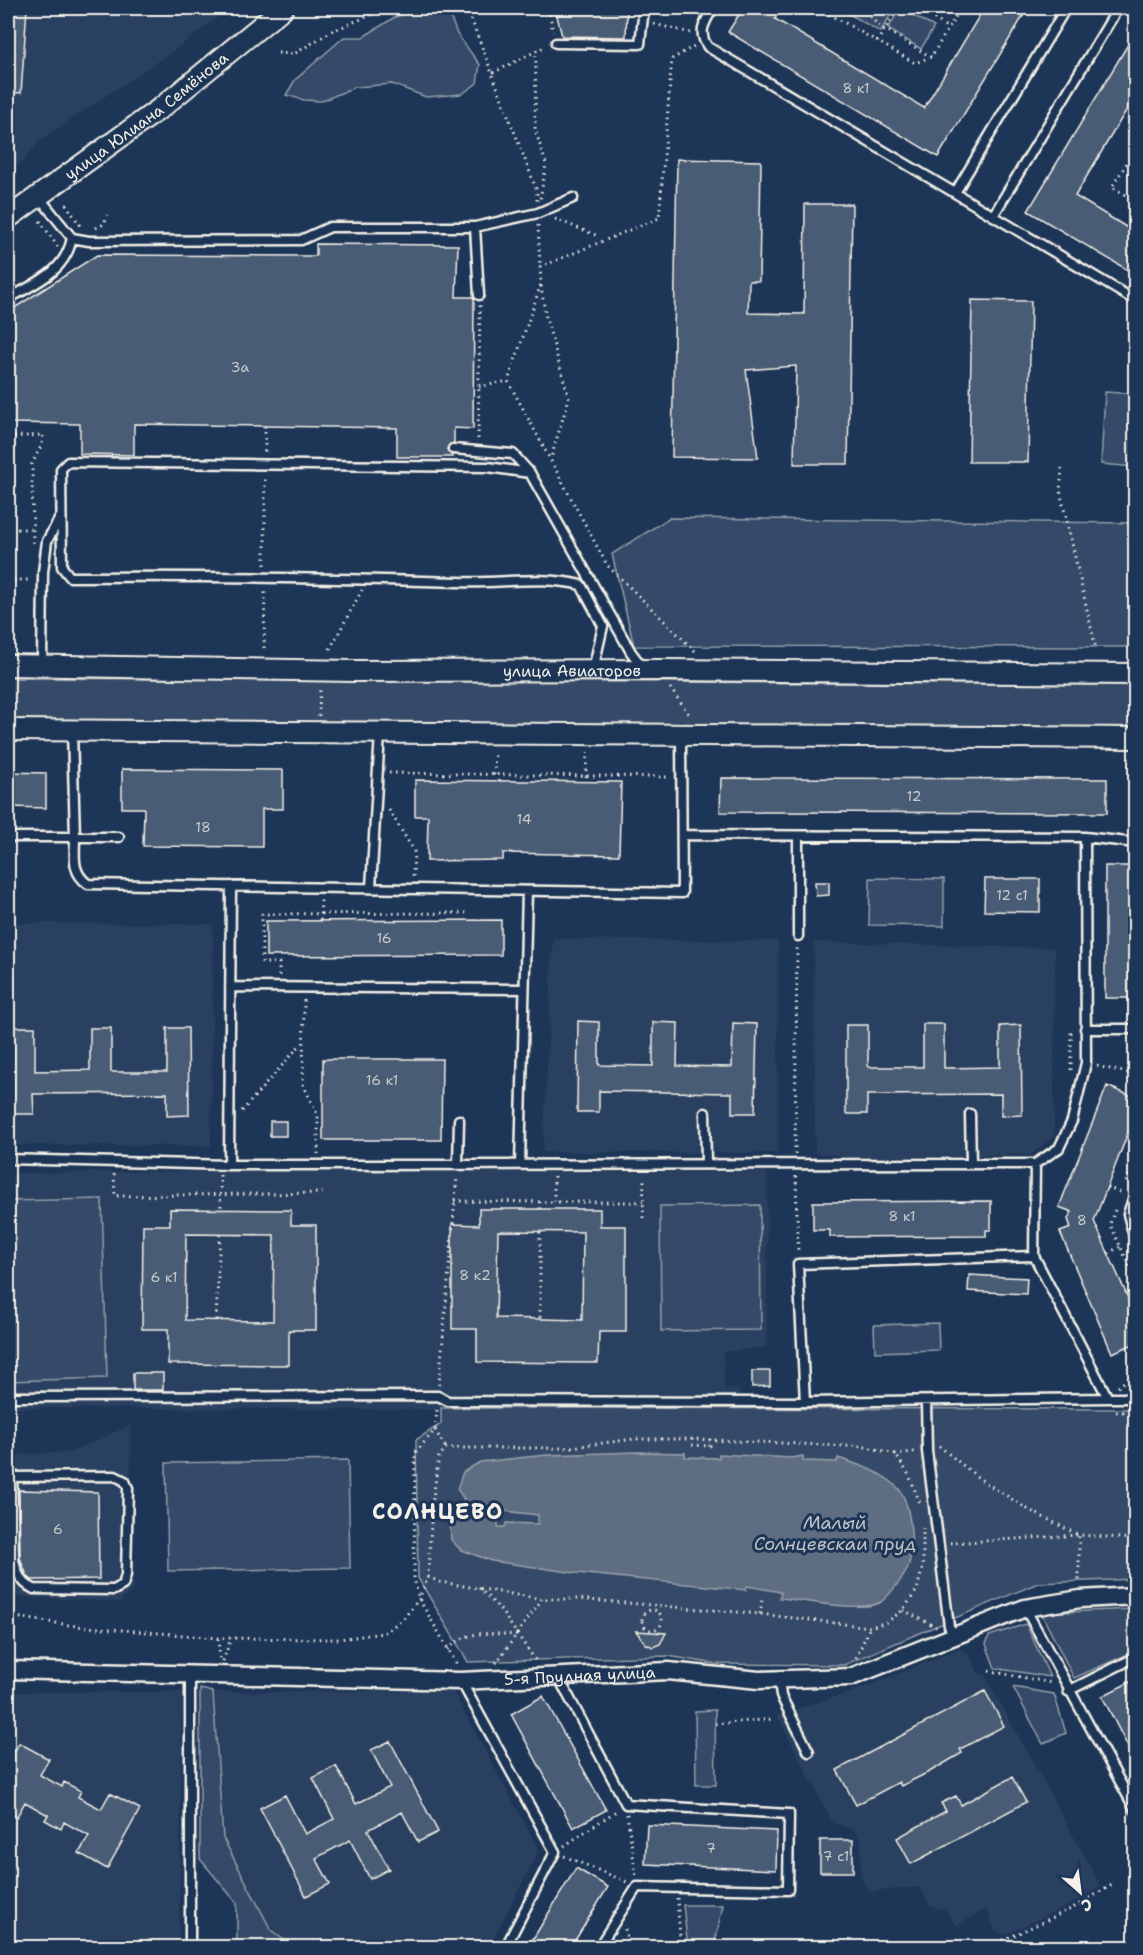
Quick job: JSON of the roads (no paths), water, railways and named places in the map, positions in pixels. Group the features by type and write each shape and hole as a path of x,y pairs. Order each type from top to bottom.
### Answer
{"street":[{"name":"улица Юлиана Семёнова","path":"8,218 162,107 283,8"},
{"name":"улица Авиаторов","path":"8,665 354,671 593,670 1136,674"},
{"path":"8,730 380,732 688,728 1136,738"},
{"name":"5-я Прудная улица","path":"8,1670 463,1681 668,1671 779,1679 851,1677 949,1634 1025,1608 1080,1599 1136,1596"}],"lane":[{"path":"556,43 640,44 644,8"},
{"path":"713,8 703,24 703,38 708,47 1136,301"},
{"path":"955,193 1066,8"},
{"path":"993,216 1118,8"},
{"path":"8,299 58,270 70,249 72,238 39,197"},
{"path":"72,238 301,240 330,227 475,227 538,213 573,198"},
{"path":"475,227 479,295"},
{"path":"453,449 513,454 530,473 631,652 645,671"},
{"path":"530,473 488,466 265,462 68,462 61,469 62,567 70,577 265,577 467,583 563,581 581,585 603,626 593,670"},
{"path":"42,665 43,572 47,541 61,516"},
{"path":"72,731 75,870 88,884 682,893 688,728"},
{"path":"371,888 380,732"},
{"path":"683,835 1085,837 1136,843"},
{"path":"798,836 798,936"},
{"path":"8,837 119,837"},
{"path":"8,1159 225,1165 1035,1164 1059,1148 1072,1121 1086,1063 1085,837"},
{"path":"225,1165 230,1125 231,886"},
{"path":"520,1164 527,891"},
{"path":"230,987 524,989"},
{"path":"1085,1029 1136,1029"},
{"path":"705,1113 706,1163"},
{"path":"970,1114 971,1164"},
{"path":"458,1165 459,1120"},
{"path":"1035,1164 1034,1256 1107,1398"},
{"path":"1136,1190 1128,1214 1136,1244"},
{"path":"805,1402 798,1264 1034,1256"},
{"path":"8,1397 438,1396 448,1401 805,1402 1136,1398"},
{"path":"926,1401 931,1436 927,1451 949,1634"},
{"path":"115,1476 125,1482 128,1488 126,1575 123,1585 114,1590 34,1589 25,1585 14,1559 10,1478 115,1476"},
{"path":"1025,1608 1068,1691 1136,1810"},
{"path":"1068,1691 1136,1657"},
{"path":"190,1676 190,1947"},
{"path":"564,1676 562,1684 626,1804 789,1814 788,1890 637,1887 598,1947"},
{"path":"779,1679 781,1696 787,1712 809,1752"},
{"path":"463,1681 555,1852 505,1947"}],"water":[{"name":"Малый Солнцевскаи пруд","path":"685,1453 685,1457 719,1458 719,1454 791,1458 803,1456 803,1461 837,1462 838,1458 876,1472 896,1486 901,1493 906,1503 911,1526 911,1551 907,1570 881,1602 873,1605 847,1606 780,1598 781,1592 747,1586 746,1590 576,1573 492,1561 461,1550 451,1540 450,1520 460,1515 464,1499 457,1489 463,1472 480,1462 547,1455","holes":["498,1507 504,1507 504,1511 538,1515 538,1524 506,1523 505,1527 498,1527"]}],"district":[{"name":"СОЛНЦЕВО","path":"438,1511"}]}
